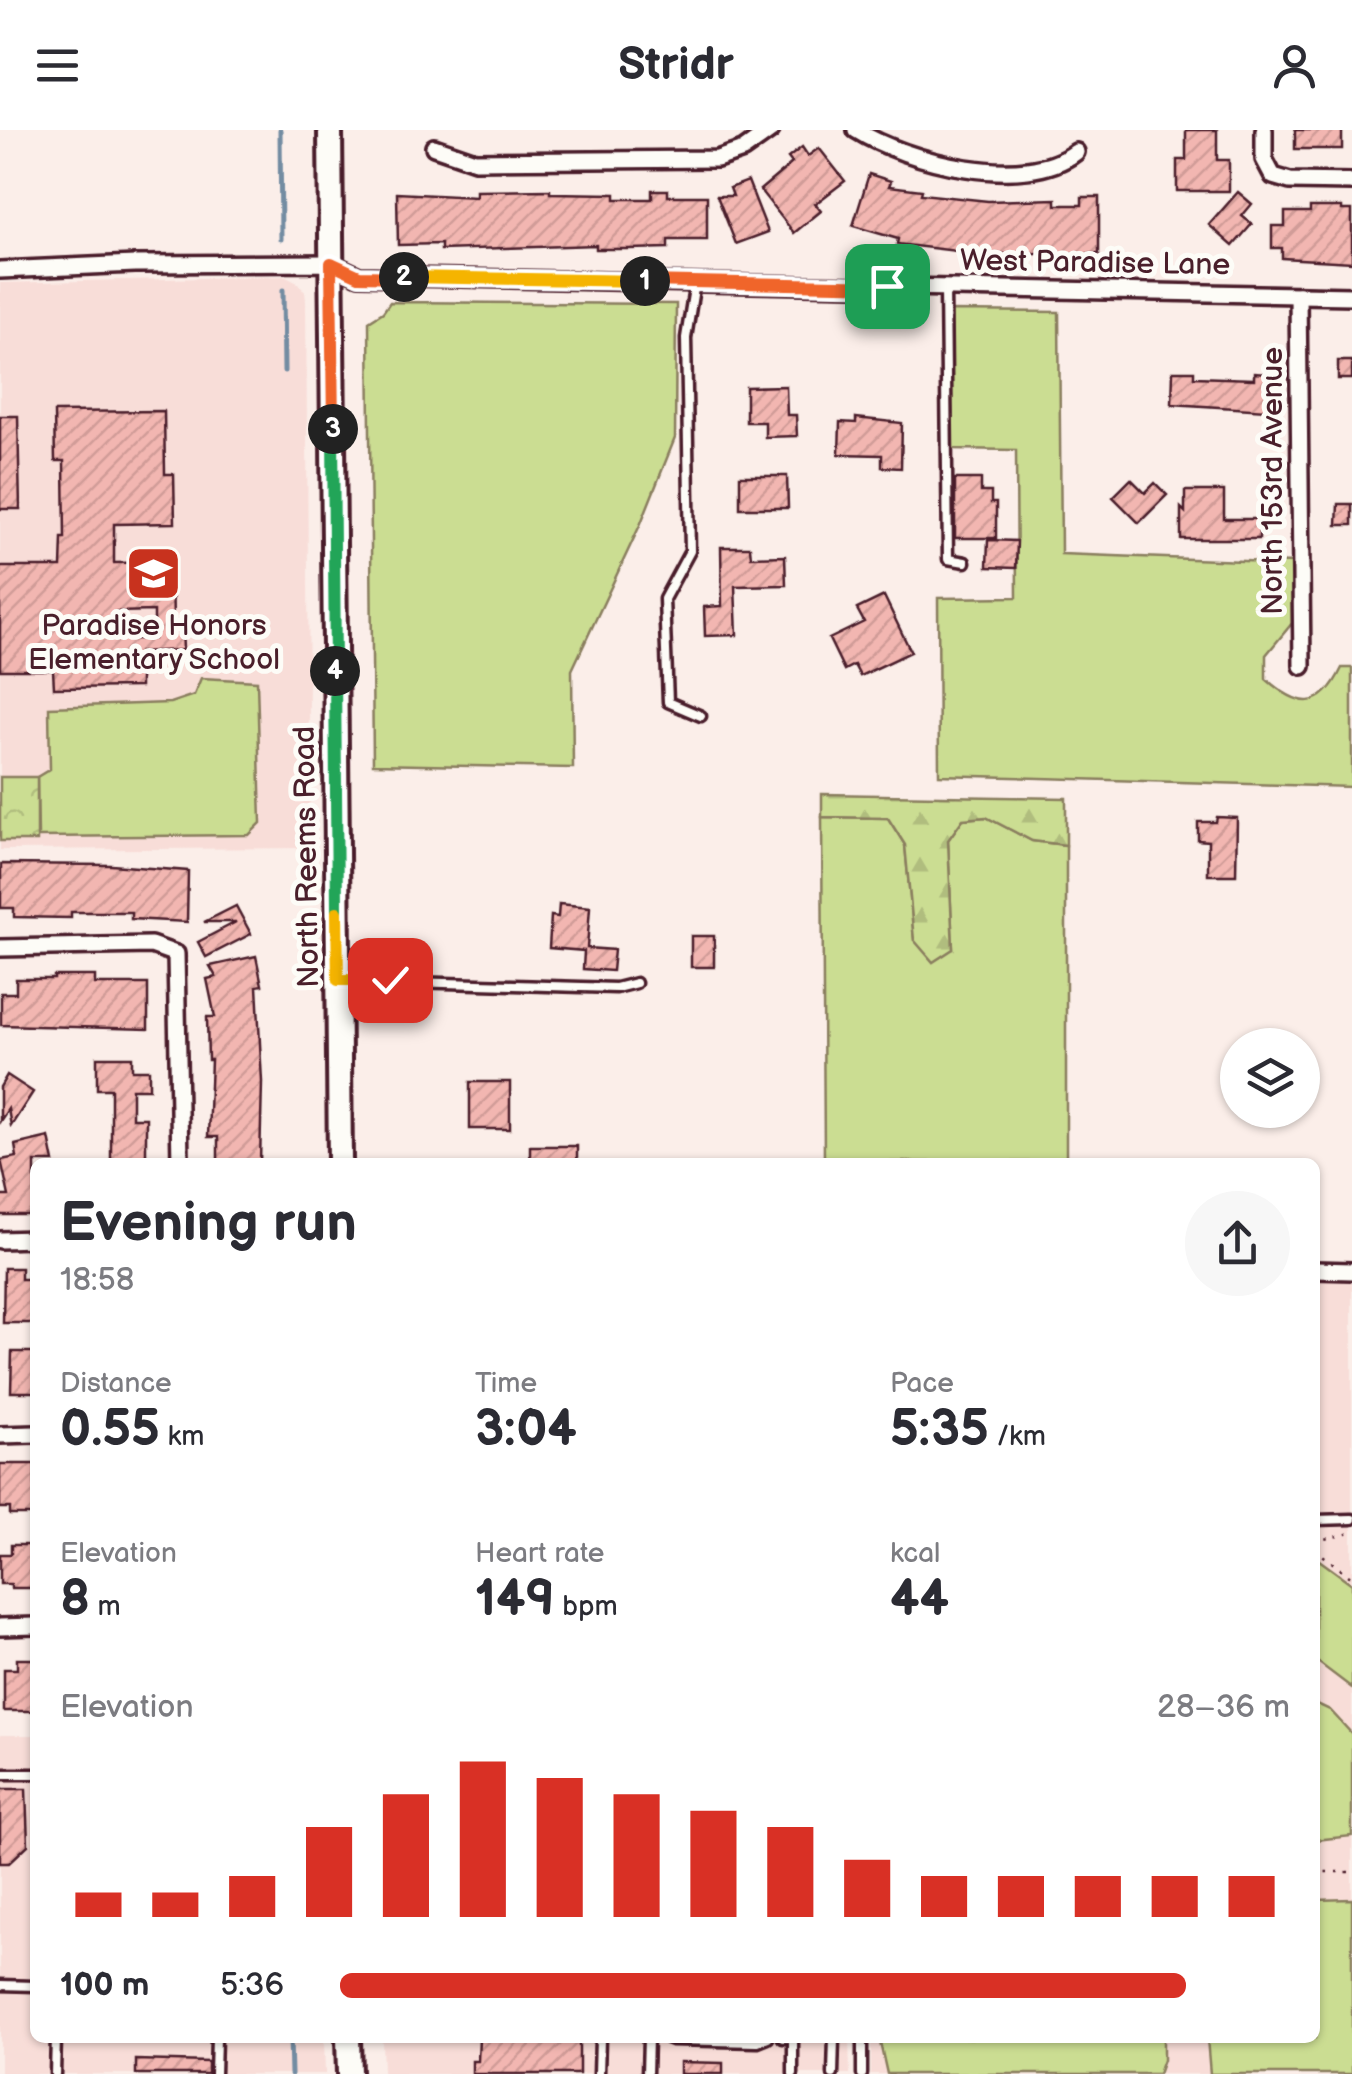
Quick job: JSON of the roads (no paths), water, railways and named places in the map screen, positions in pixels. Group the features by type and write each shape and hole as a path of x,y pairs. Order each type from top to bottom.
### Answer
{"main road":[{"name":"North Reems Road","path":"330,130 340,1158"},
{"path":"348,2043 349,2074"}],"street":[{"path":"434,146 474,161 717,159 743,150 772,130"},
{"path":"856,130 915,156 992,171 1044,169 1076,152"},
{"path":"1264,130 1264,158 1273,176 1290,181 1352,182"},
{"name":"West Paradise Lane","path":"0,270 135,264 331,263 359,276 1352,296"},
{"name":"North 153rd Avenue","path":"1298,295 1302,666"},
{"path":"0,948 151,945 176,954 180,1158"},
{"path":"0,1240 30,1240"},
{"path":"1320,1270 1352,1271"},
{"path":"0,1435 30,1434"},
{"path":"0,1627 30,1626"}],"lane":[{"path":"695,282 686,338 690,552 664,599 668,702 701,716"},
{"path":"945,288 948,559 965,562"},
{"path":"338,980 616,988 636,983"},
{"path":"1320,1520 1352,1519"},
{"path":"0,1774 30,1774"},
{"path":"0,1986 30,1986"},
{"path":"56,2043 56,2074"},
{"path":"216,2043 216,2074"},
{"path":"599,2074 600,2043"},
{"path":"647,2074 648,2043"},
{"path":"793,2043 793,2074"},
{"path":"833,2074 834,2043"},
{"path":"862,2043 862,2074"}],"waterway":[{"path":"280,130 281,239"},
{"path":"283,290 284,371"},
{"path":"290,2043 291,2074"}],"place":[{"name":"Paradise Honors Elementary School","path":"154,574"}]}
